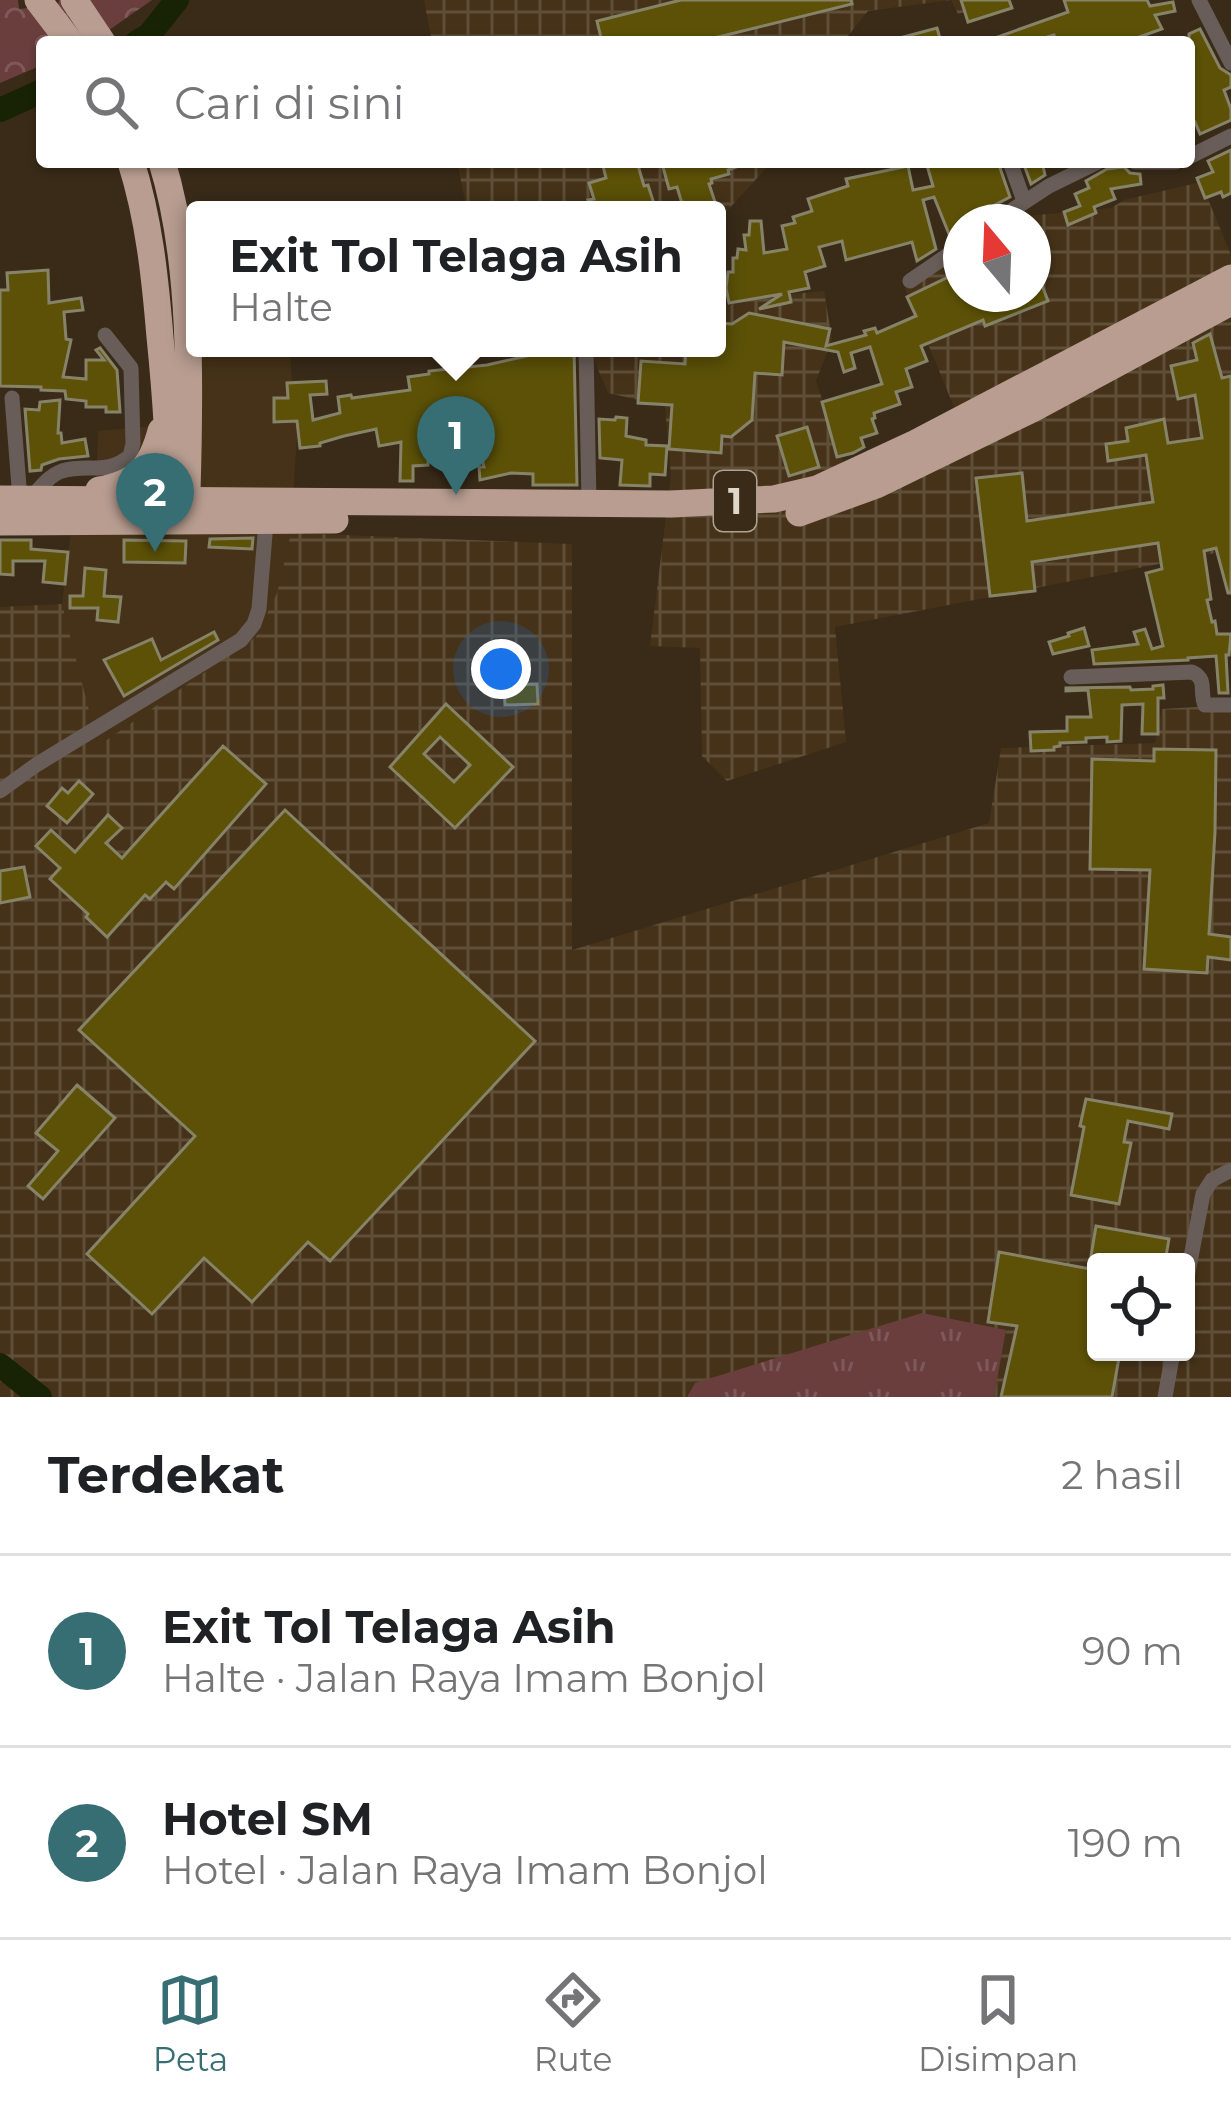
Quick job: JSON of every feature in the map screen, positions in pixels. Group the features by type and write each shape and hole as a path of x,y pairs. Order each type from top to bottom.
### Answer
{"highway":[{"path":"38,0 70,18"},
{"path":"132,168 149,235 178,411 196,462 206,479 218,487 292,502"},
{"path":"164,168 181,251 178,510"},
{"name":"1","path":"0,522 292,502 671,504 759,500 817,490 1231,278"},
{"name":"1","path":"25,499 266,521 670,521 797,513 876,485 1032,409 1231,302"},
{"path":"25,499 121,486 134,479 154,456 178,411"}],"street":[{"path":"1199,0 1231,63"},
{"path":"1195,154 1231,136"},
{"path":"1012,168 1024,201"},
{"path":"1020,204 1087,168"},
{"path":"910,281 943,258"},
{"path":"25,499 60,471 110,468 130,456 131,368 105,335"},
{"path":"586,357 589,503"},
{"path":"12,398 25,499"},
{"path":"0,791 241,640 260,610 266,521"},
{"path":"1071,677 1192,672 1203,681 1205,705 1231,705"},
{"path":"1192,1253 1203,1194 1212,1180 1231,1170"},
{"path":"1166,1397 1172,1361"}],"shaded area":[{"path":"424,0 951,0 868,11 848,36 431,36"},
{"path":"951,0 1002,0 958,14"},
{"path":"458,168 766,168 726,212 726,201 465,201"},
{"path":"1201,182 1231,255 1231,550 835,627 846,742 727,781 702,756 700,648 650,646 671,475 665,406 608,393 593,357 726,357 726,306 752,298 824,291 832,339 816,381 852,488 965,434 903,283 943,260 943,312 1051,312 1051,214 1111,208 1124,200"},
{"path":"164,351 186,352 186,357 290,357 297,436 291,533 277,593 257,637 97,747 62,604 73,516 95,514 98,431 166,425"},
{"path":"291,533 572,544 572,950 989,823 1001,748 1155,743 1162,709 1231,705 1231,1397 994,1397 1006,1330 695,1383 687,1397 0,1397 0,607 62,604 98,746 256,637 277,593"}],"green space":[{"path":"0,0 18,0 19,9 58,4 59,0 152,0 101,36 36,36 36,68 0,83"},
{"path":"922,1313 1006,1330 994,1397 687,1397 695,1383"}],"building":[{"path":"681,0 851,0 852,4 722,36 601,36 597,21"},
{"path":"961,0 1009,0 1012,8 968,22"},
{"path":"1064,0 1147,0 1150,6 1173,2 1175,11 1155,15 1162,29 1142,36 1000,36 1068,12"},
{"path":"937,28 939,36 907,36"},
{"path":"1200,29 1220,68 1231,75 1231,87 1224,90 1231,120 1200,134 1195,122 1195,36 1189,34"},
{"path":"1231,150 1231,193 1205,198 1197,178 1213,172 1208,161"},
{"path":"604,168 639,168 653,201 588,201 594,199 589,183 606,178"},
{"path":"663,168 733,168 711,179 715,201 681,201 677,187 669,189"},
{"path":"908,168 913,190 933,186 928,168 1000,168 1010,197 997,204 943,204 943,219 934,197 923,200 936,249 917,261 912,242 846,260 842,241 819,247 825,266 805,272 809,288 789,292 791,302 759,309 782,294 729,303 728,272 733,272 738,249 746,250 744,235 749,235 750,221 761,221 764,253 787,249 782,226 812,211 808,199 848,186 846,179"},
{"path":"1025,168 1043,168 1045,175 1031,184"},
{"path":"1125,168 1140,174 1141,184 1111,189 1115,199 1068,225 1064,212 1080,206 1075,194 1089,188 1086,181 1107,169"},
{"path":"48,270 49,303 81,298 83,310 64,312 66,339 71,340 63,377 86,379 86,360 104,360 96,350 100,348 117,370 120,412 86,407 86,401 66,399 65,391 0,386 0,290 8,290 7,273"},
{"path":"943,280 943,312 1020,312 985,326 983,320 921,346 927,361 906,369 912,387 896,392 900,404 874,413 877,433 861,438 864,447 853,453 837,457 822,402 882,384 870,347 851,353 855,368 844,372 838,352 784,342 782,375 755,373 752,420 731,437 722,436 721,453 669,449 672,405 638,403 641,361 685,364 685,357 726,357 726,324 749,313 830,329 826,346 875,328 877,333 916,316 907,297"},
{"path":"1210,334 1222,378 1231,376 1231,593 1216,548 1204,551 1212,622 1217,634 1231,634 1226,655 1228,693 1219,693 1216,656 1094,664 1092,650 1138,644 1134,632 1145,629 1152,649 1163,646 1146,573 1162,569 1158,543 1032,562 1035,591 990,596 976,478 1022,473 1027,521 1153,502 1146,455 1108,461 1106,444 1128,441 1126,428 1164,419 1168,443 1202,438 1195,395 1178,399 1171,366 1197,360 1193,343"},
{"path":"522,357 574,357 577,485 533,485 533,474 480,480 479,467 484,467 479,447 484,445 477,426 437,428 437,459 413,466 413,481 400,481 401,442 379,446 376,429 300,448 297,421 274,422 274,398 288,398 287,383 326,381 327,394 310,395 313,420 340,413 338,397 410,390 408,377"},
{"path":"60,400 62,443 85,439 88,456 59,459 30,471 25,409 39,410 40,402"},
{"path":"627,418 626,436 646,440 646,445 667,446 665,475 650,474 650,486 620,485 622,460 600,458 599,419"},
{"path":"807,427 819,467 789,476 777,436"},
{"path":"253,538 252,549 209,547 210,539"},
{"path":"0,540 31,540 31,549 68,552 65,584 43,582 45,561 13,561 13,575 0,574"},
{"path":"124,540 186,541 185,563 124,562"},
{"path":"85,568 106,570 104,596 121,597 118,622 97,620 98,608 70,608 70,596 83,596"},
{"path":"1084,628 1089,646 1053,654 1049,642"},
{"path":"214,632 218,640 124,696 104,660 152,639 161,660"},
{"path":"537,684 538,704 505,705 504,685"},
{"path":"1163,685 1164,698 1158,698 1158,734 1142,734 1143,704 1122,705 1121,741 1086,738 1086,742 1060,743 1054,750 1031,751 1030,732 1067,731 1067,717 1091,717 1088,690 1066,688 1131,690"},
{"path":"446,704 513,767 455,828 390,767","holes":["440,737 470,765 454,782 424,754"]},
{"path":"223,746 266,784 174,889 166,882 150,899 145,895 107,937 50,879 60,868 36,846 51,830 75,852 108,815 122,828 106,843 122,858"},
{"path":"1154,749 1216,750 1209,934 1231,937 1231,960 1208,957 1207,973 1144,969 1150,870 1090,869 1092,759 1154,761"},
{"path":"79,781 93,794 67,823 47,806 62,788 68,793"},
{"path":"285,810 535,1041 330,1261 308,1242 252,1302 204,1258 152,1314 87,1254 195,1136 79,1030"},
{"path":"24,867 30,897 0,903 0,871"},
{"path":"77,1085 115,1118 43,1199 28,1186 58,1151 36,1133"},
{"path":"1086,1099 1172,1114 1169,1129 1128,1121 1124,1142 1131,1143 1119,1204 1071,1195"},
{"path":"1096,1226 1169,1239 1167,1253 1092,1253"},
{"path":"999,1252 1087,1268 1087,1361 1118,1361 1112,1397 1001,1397 1017,1326 988,1322"}],"waterway":[{"path":"147,36 177,0"},
{"path":"0,110 36,94"},
{"path":"0,1365 40,1397"}],"place":[{"name":"Exit Tol Telaga Asih","path":"456,495"},
{"name":"Hotel SM","path":"155,552"}]}
